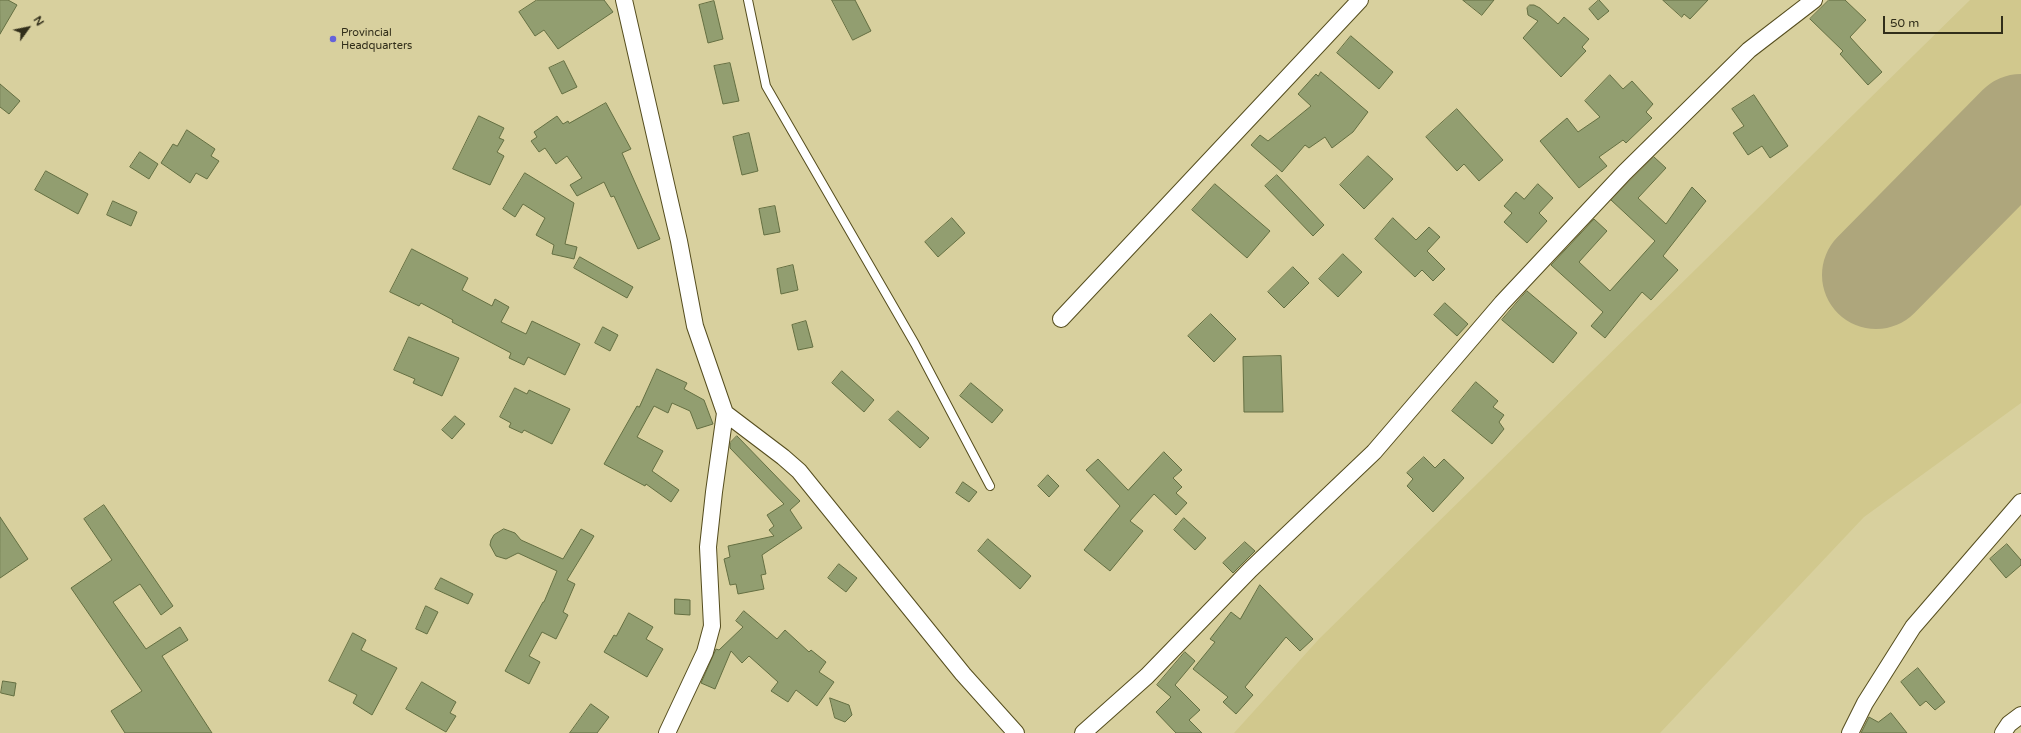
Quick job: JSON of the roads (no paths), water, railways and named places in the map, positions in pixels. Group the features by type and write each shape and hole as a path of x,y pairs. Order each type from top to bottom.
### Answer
{"street":[{"path":"624,0 678,233 695,326 725,413 708,547 711,633 705,652 690,687 666,733"},
{"path":"1061,319 1360,0"},
{"path":"1083,733 1147,676 1250,570 1374,452 1502,303 1624,173 1749,50 1814,0"},
{"path":"725,413 784,457 798,471 963,674 1016,733"},
{"path":"1850,733 1865,703 1913,627 2021,502"},
{"path":"2003,733 2009,724 2021,715"}],"lane":[{"path":"748,0 766,86 915,344 990,486"}],"place":[{"name":"Provincial Headquarters","path":"333,39"}]}
